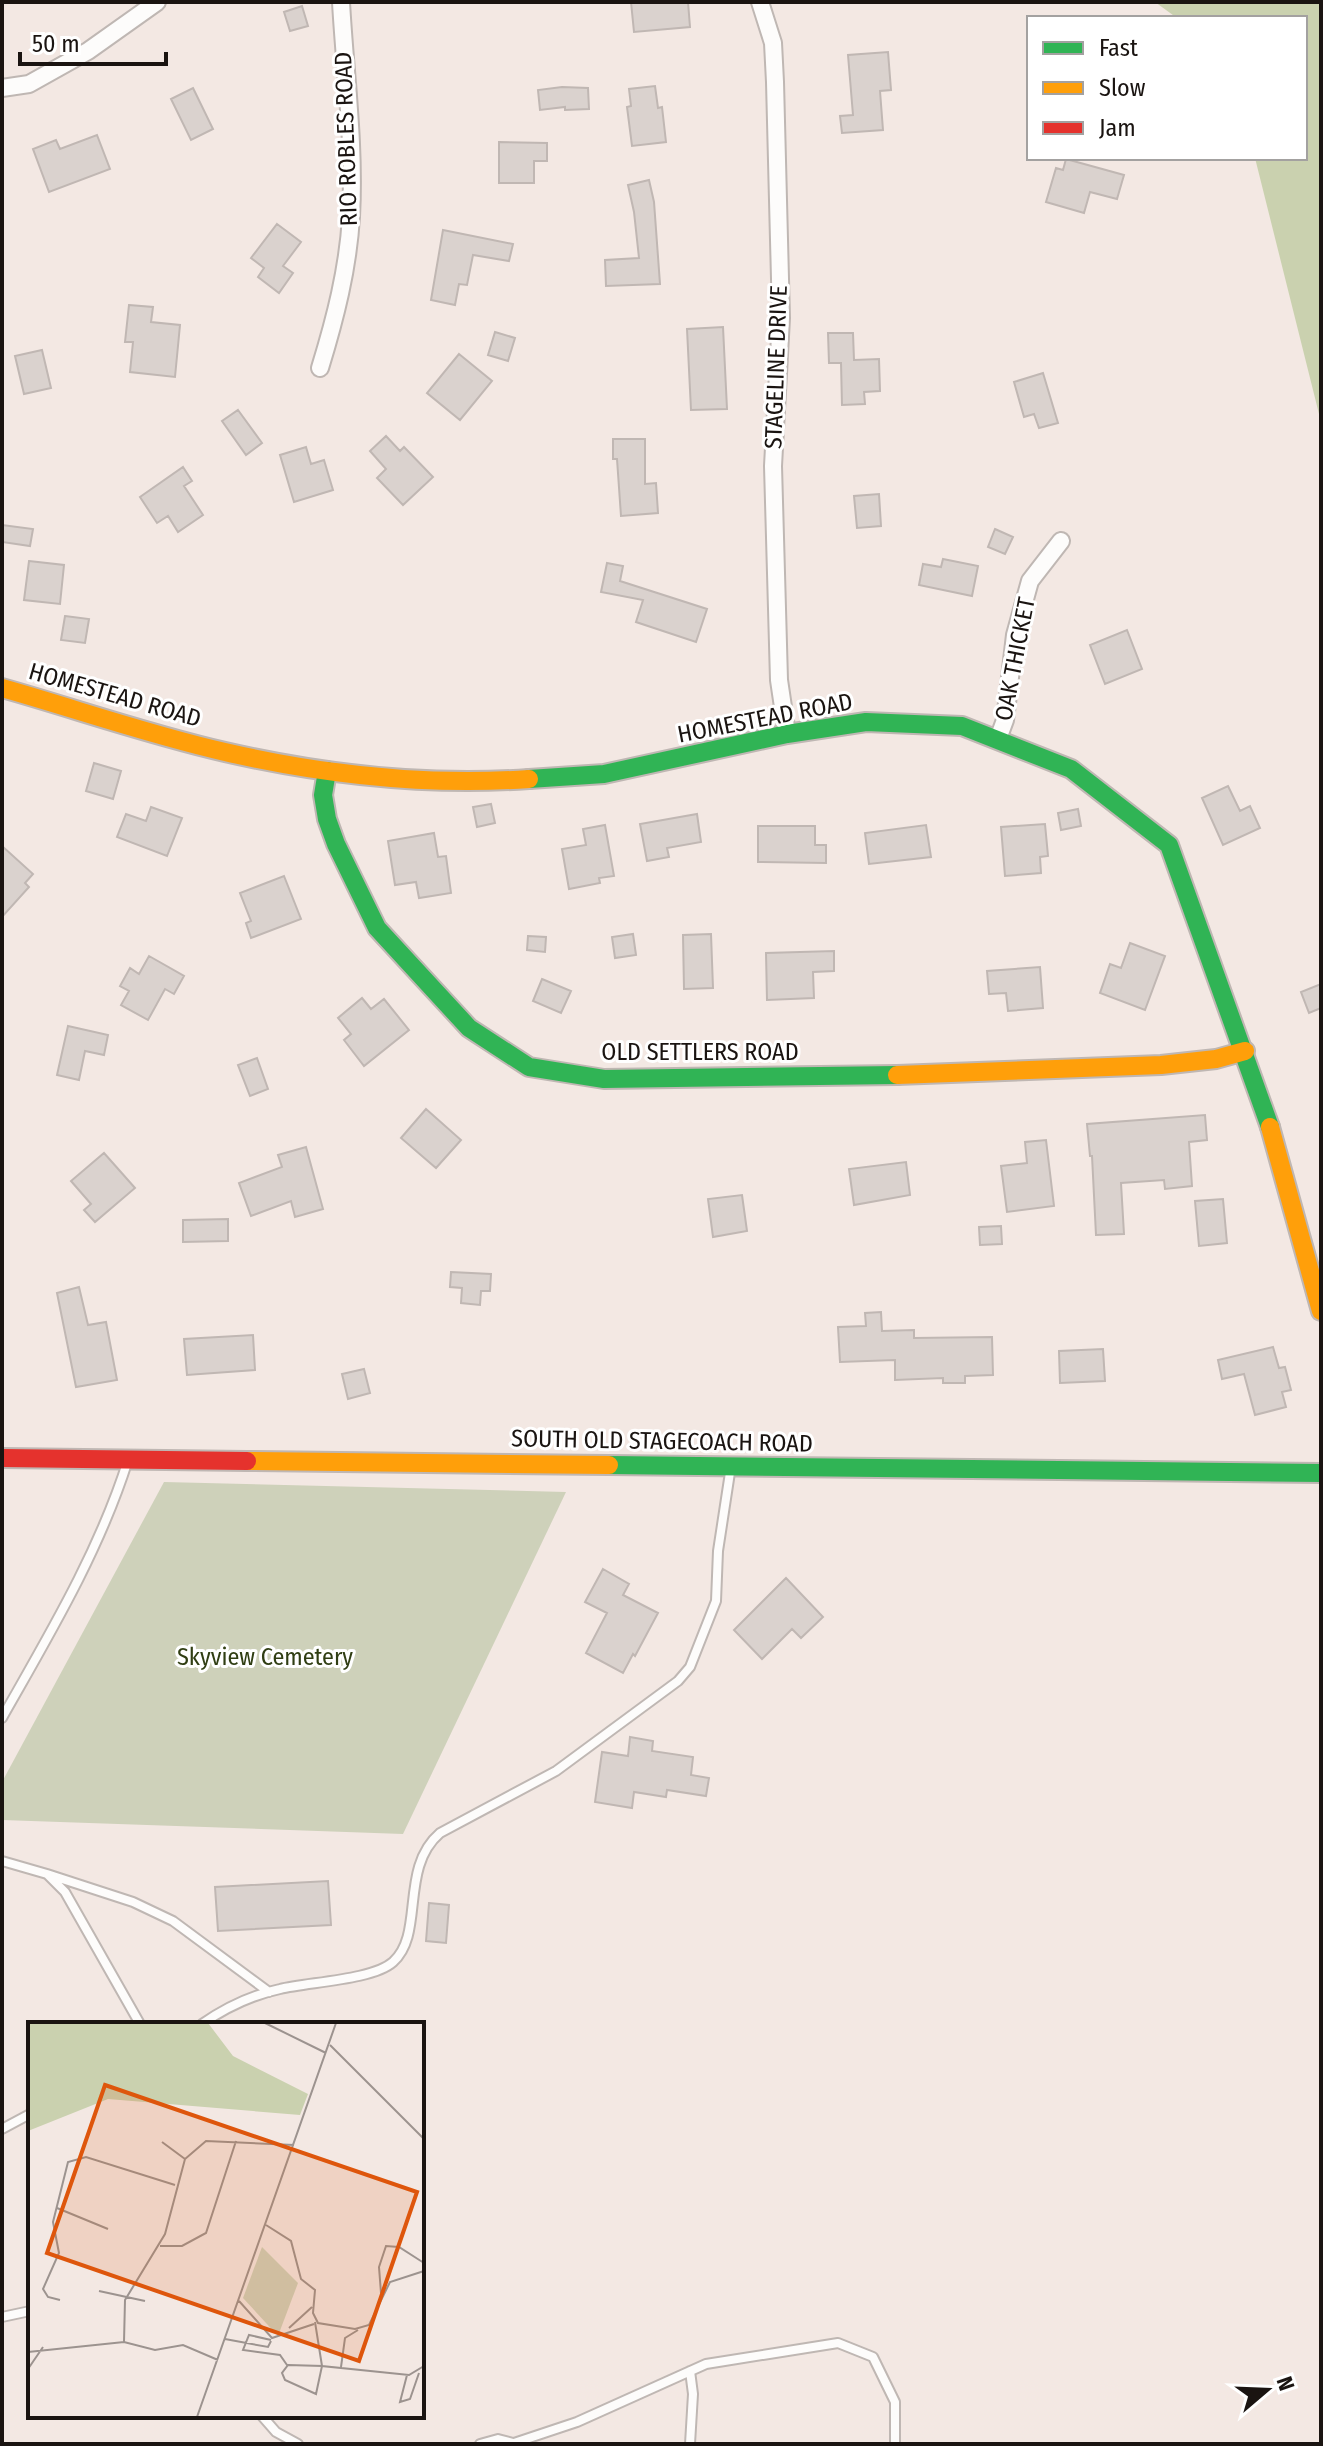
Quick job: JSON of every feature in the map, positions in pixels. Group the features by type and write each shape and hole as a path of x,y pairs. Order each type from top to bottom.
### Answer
{"street":[{"path":"2,88 29,84 88,51 157,2"},
{"name":"RIO ROBLES ROAD","path":"320,368 344,276 351,219 351,146 341,2"},
{"name":"STAGELINE DRIVE","path":"760,2 773,43 775,82 781,318 773,466 779,680 787,734"},
{"name":"OAK THICKET","path":"998,739 1005,720 1015,635 1030,581 1061,541"},
{"name":"HOMESTEAD ROAD","path":"2,688 224,752 327,771 422,782 502,781 604,774 787,734 866,722 962,726 1071,769 1169,845 1245,1051 1290,1194 1321,1311"},
{"name":"OLD SETTLERS ROAD","path":"327,771 323,795 327,819 377,928 469,1028 529,1067 604,1079 898,1075 1161,1065 1216,1059 1245,1051"},
{"name":"SOUTH OLD STAGECOACH ROAD","path":"2,1458 1321,1473"}],"lane":[{"path":"2,1718 75,1587 113,1507 129,1460"},
{"path":"205,2022 224,2009 269,1992 366,1974 392,1964 405,1945 418,1869 423,1852 431,1841 440,1833 556,1771 678,1681 690,1667 716,1601 718,1551 731,1466"},
{"path":"2,1861 133,1902 173,1921 269,1992"},
{"path":"47,1874 65,1892 139,2022"},
{"path":"2,2129 28,2115"},
{"path":"2,2317 28,2311"},
{"path":"480,2444 498,2439 515,2444 577,2422 706,2364 838,2343 873,2357 895,2402 895,2444"},
{"path":"690,2371 693,2394 690,2444"},
{"path":"264,2418 276,2432 298,2444"}],"green space":[{"path":"1155,2 1321,2 1321,422 1256,160 1307,160 1307,16 1174,16"},
{"name":"Skyview Cemetery","path":"164,1482 566,1492 403,1834 2,1820 2,1782"}],"building":[{"path":"631,2 688,2 690,27 634,32"},
{"path":"302,6 308,26 290,31 284,12"},
{"path":"888,52 891,90 880,91 883,130 842,133 840,116 853,115 848,55"},
{"path":"655,86 658,108 662,107 666,142 632,146 627,107 631,106 629,89"},
{"path":"193,88 213,129 191,140 171,99"},
{"path":"588,88 589,109 565,110 565,107 540,110 538,90"},
{"path":"97,135 110,169 49,192 33,149 56,140 60,149"},
{"path":"499,142 547,143 547,161 534,161 534,183 499,183"},
{"path":"1066,160 1070,160 1124,175 1117,199 1090,192 1084,213 1046,202 1056,168 1063,170"},
{"path":"649,180 654,202 660,284 606,286 605,260 639,258 628,185"},
{"path":"277,224 301,242 283,266 293,273 279,293 258,277 264,268 251,258"},
{"path":"443,230 513,244 509,261 473,255 467,285 459,284 455,305 431,300"},
{"path":"129,305 153,307 151,322 180,325 175,377 130,372 133,342 125,342"},
{"path":"723,327 727,409 691,410 687,329"},
{"path":"495,332 515,338 508,361 488,355"},
{"path":"828,333 853,333 854,360 879,359 880,391 864,392 865,404 842,405 841,363 829,363"},
{"path":"42,350 51,388 24,394 15,356"},
{"path":"459,354 492,381 460,420 427,393"},
{"path":"1043,373 1058,423 1039,428 1034,414 1024,417 1014,382"},
{"path":"238,410 262,443 246,455 222,421"},
{"path":"386,436 400,451 404,447 433,477 403,505 377,478 386,469 370,451"},
{"path":"613,439 645,439 645,484 656,483 658,513 621,516"},
{"path":"306,447 311,464 324,460 333,490 294,502 280,455"},
{"path":"183,467 192,481 184,486 203,515 178,532 168,516 157,523 140,497"},
{"path":"879,494 881,526 857,528 854,496"},
{"path":"2,525 33,529 30,546 2,542"},
{"path":"995,529 1013,537 1005,554 988,547"},
{"path":"943,559 978,566 972,596 919,585 923,564 941,567"},
{"path":"29,561 64,565 60,604 24,600"},
{"path":"607,563 623,566 620,581 707,609 696,642 636,622 643,600 601,592"},
{"path":"65,616 89,619 85,643 61,640"},
{"path":"1127,630 1142,669 1105,684 1090,645"},
{"path":"94,763 121,771 113,799 86,791"},
{"path":"1228,786 1240,811 1250,806 1260,828 1223,845 1202,798"},
{"path":"491,804 495,823 477,827 473,807"},
{"path":"151,807 182,818 167,856 117,837 126,814 146,821"},
{"path":"1078,809 1081,826 1061,830 1058,813"},
{"path":"697,814 701,842 667,848 669,857 647,861 640,824"},
{"path":"1045,824 1048,856 1040,857 1041,873 1005,876 1001,827"},
{"path":"605,825 614,876 599,878 600,883 569,889 562,849 586,845 583,829"},
{"path":"926,825 931,857 869,864 865,833"},
{"path":"758,826 815,826 815,845 826,845 826,863 758,862"},
{"path":"434,833 438,857 446,856 451,893 419,898 416,882 395,885 388,841"},
{"path":"2,846 33,874 25,883 29,887 2,917"},
{"path":"284,876 301,919 251,938 246,923 251,921 240,893"},
{"path":"633,934 636,955 615,958 612,937"},
{"path":"711,934 713,988 684,989 683,935"},
{"path":"528,936 546,937 545,952 527,950"},
{"path":"1130,943 1165,956 1145,1010 1100,993 1110,964 1121,968"},
{"path":"834,951 834,971 813,972 814,998 767,1000 766,953"},
{"path":"149,956 184,976 174,994 165,989 148,1020 121,1005 129,991 120,986 130,968 139,974"},
{"path":"1040,967 1043,1008 1008,1011 1006,993 989,994 987,971"},
{"path":"542,979 571,991 561,1013 533,1001"},
{"path":"1321,984 1321,1008 1309,1013 1301,992"},
{"path":"362,998 371,1009 384,999 409,1030 364,1066 344,1040 351,1034 338,1018"},
{"path":"68,1026 108,1035 104,1055 85,1051 79,1080 57,1075"},
{"path":"257,1058 268,1089 250,1096 238,1065"},
{"path":"426,1109 461,1140 436,1168 401,1138"},
{"path":"1205,1115 1207,1140 1189,1142 1192,1186 1165,1189 1164,1180 1121,1183 1124,1234 1096,1235 1087,1124"},
{"path":"1046,1140 1054,1206 1007,1212 1001,1166 1027,1163 1025,1142"},
{"path":"306,1147 323,1209 295,1217 291,1201 251,1216 239,1183 282,1167 278,1155"},
{"path":"104,1153 135,1188 95,1222 84,1210 91,1204 71,1181"},
{"path":"906,1162 910,1195 854,1205 849,1169"},
{"path":"742,1195 747,1231 713,1237 708,1199"},
{"path":"1223,1199 1227,1243 1199,1246 1195,1201"},
{"path":"228,1219 228,1241 183,1242 183,1220"},
{"path":"1001,1226 1002,1244 980,1245 979,1227"},
{"path":"451,1272 491,1274 490,1291 481,1291 480,1305 461,1303 462,1288 450,1287"},
{"path":"79,1287 88,1325 106,1322 117,1380 76,1387 57,1293"},
{"path":"881,1312 882,1331 914,1330 914,1338 992,1337 993,1375 965,1376 965,1383 943,1383 943,1378 895,1380 895,1360 840,1362 838,1327 866,1326 865,1313"},
{"path":"253,1335 255,1370 187,1375 184,1339"},
{"path":"1273,1347 1279,1368 1285,1367 1291,1390 1282,1392 1286,1407 1255,1415 1244,1374 1222,1379 1218,1360"},
{"path":"1103,1349 1105,1381 1060,1383 1059,1351"},
{"path":"364,1369 370,1393 348,1399 342,1374"},
{"path":"603,1569 629,1584 623,1595 658,1613 623,1673 586,1653 607,1613 585,1602"},
{"path":"786,1578 823,1617 801,1638 792,1629 762,1659 734,1630"},
{"path":"630,1737 653,1741 652,1751 693,1757 691,1775 709,1778 706,1796 667,1790 666,1797 634,1792 632,1808 595,1802 602,1752 628,1756"},
{"path":"328,1881 331,1925 218,1931 215,1887"},
{"path":"429,1903 449,1905 446,1943 426,1941"}],"traffic: fast":[{"path":"529,779 604,774 787,734 866,722 962,726 1071,769 1169,845 1270,1127"},
{"path":"327,771 323,795 327,819 377,928 469,1028 529,1067 604,1079 897,1075"},
{"path":"609,1465 1321,1473"}],"traffic: slow":[{"path":"2,688 197,745 300,767 414,780 529,779"},
{"path":"897,1075 1161,1065 1216,1059 1245,1051"},
{"path":"1270,1127 1321,1311"},
{"path":"247,1461 609,1465"}],"traffic: jam":[{"path":"2,1458 247,1461"}]}
